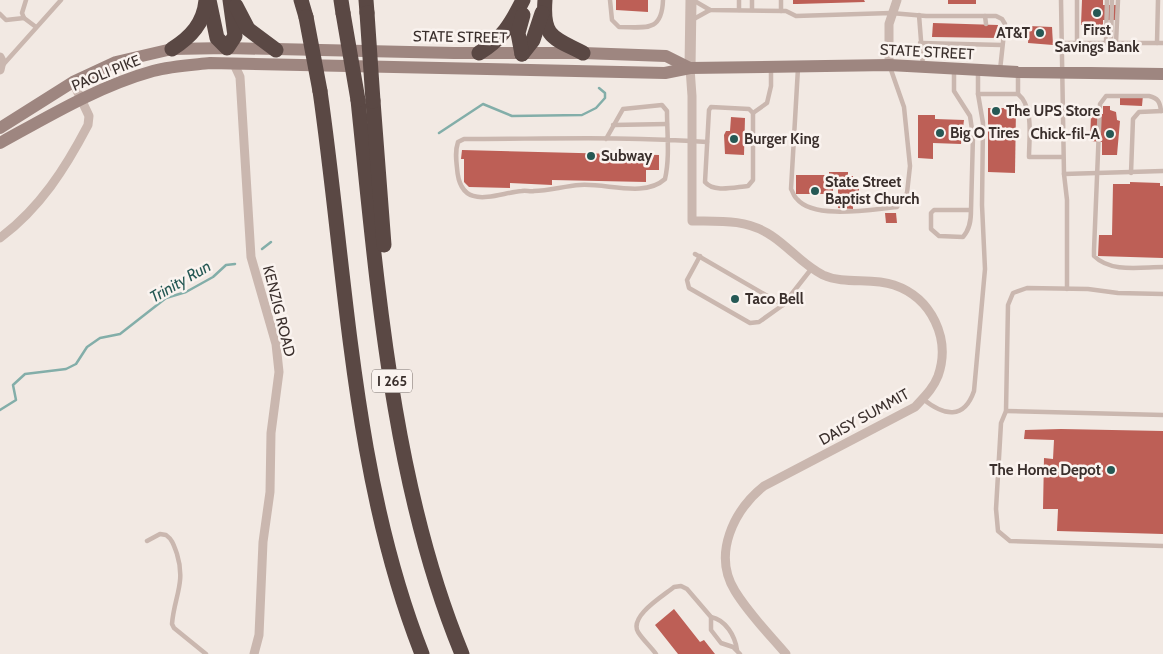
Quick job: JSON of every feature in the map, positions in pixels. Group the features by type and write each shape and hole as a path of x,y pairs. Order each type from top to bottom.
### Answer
{"highway":[{"path":"208,0 217,38 227,48 235,36 231,0"},
{"path":"172,49 186,39 199,24 204,16 208,0"},
{"path":"231,0 248,29 276,50"},
{"name":"I 265","path":"301,0 320,91 370,472 391,563 422,654"},
{"path":"479,53 493,44 507,31 523,0"},
{"path":"522,54 518,33 530,0"},
{"path":"522,54 538,30 545,0"},
{"path":"545,0 544,16 552,35 565,46 583,53"},
{"path":"342,6 366,101"},
{"path":"366,6 366,101"},
{"name":"I 265","path":"366,101 394,393 424,540 438,590 462,654"}],"main road":[{"name":"PAOLI PIKE","path":"0,128 73,82 116,62 172,49 227,48"},
{"name":"STATE STREET","path":"227,48 666,56 690,68"},
{"path":"227,48 234,64"},
{"path":"522,54 522,70"},
{"name":"PAOLI PIKE","path":"0,143 81,99 126,80 155,71 210,63 234,64"},
{"name":"STATE STREET","path":"234,64 665,73 690,68 889,65 1018,72 1163,74"}],"street":[{"path":"692,0 690,21 692,141"},
{"path":"889,65 888,35 892,13 897,0"},
{"path":"0,56 1,69"},
{"name":"KENZIG ROAD","path":"234,64 240,77 251,257 276,344 279,372 271,433 270,492 263,550 259,634 254,654"},
{"path":"0,238 20,222 45,196 75,150 89,120 73,82"},
{"name":"DAISY SUMMIT","path":"692,141 692,221 740,223 754,226 771,235 825,276 843,280 892,284 918,297 928,308 941,336 943,350 937,378 923,399 902,415 764,486 749,498 738,512 729,533 727,545 730,580 742,600 786,654"}],"lane":[{"path":"26,0 22,13 24,18 36,27"},
{"path":"1,69 61,0"},
{"path":"610,0 612,20 619,26 651,27 658,22 662,14 662,0"},
{"path":"692,0 710,10"},
{"path":"739,0 739,10"},
{"path":"752,0 752,10"},
{"path":"781,0 781,10"},
{"path":"1061,0 1063,73 1062,157 1067,200 1067,289"},
{"path":"1077,0 1077,43"},
{"path":"1107,0 1108,43"},
{"path":"1108,43 1112,0"},
{"path":"1116,43 1118,0"},
{"path":"1157,43 1158,0"},
{"path":"690,21 710,10 781,10 796,16 892,13 1002,18 1005,24 1000,71"},
{"path":"0,14 6,20 24,18"},
{"path":"919,15 923,67"},
{"path":"946,23 947,16"},
{"path":"958,16 959,24"},
{"path":"971,16 972,24"},
{"path":"985,16 986,24"},
{"path":"944,37 944,44"},
{"path":"959,44 960,38"},
{"path":"972,38 972,44"},
{"path":"986,38 986,45"},
{"path":"1062,42 1163,44"},
{"path":"920,43 1002,45"},
{"path":"798,67 791,189 797,200 810,208 838,212 897,207 907,193 910,166 904,107 889,65"},
{"path":"753,113 767,103 771,86 772,67"},
{"path":"954,69 954,92 970,116 973,136 971,208 968,232 963,236 939,236 934,234 931,229 931,213 934,210 971,208 982,205"},
{"path":"923,399 934,408 948,413 956,412 966,407 974,391 984,286 982,205 983,123 978,94 978,70"},
{"path":"1018,72 1018,94"},
{"path":"978,94 1018,94 1023,98 1028,109 1029,157 1062,157"},
{"path":"1131,173 1133,119 1138,112 1160,111 1160,102 1156,98 1149,96 1106,96 1103,98 1099,110 1094,256 1101,264 1115,267 1163,266"},
{"path":"606,139 620,112 627,106 662,105 667,111 667,140 668,166 666,179 652,188 581,185 533,192 523,190 491,198 469,194 461,188 457,177 456,149 458,142 464,139 606,139 667,140 707,142"},
{"path":"711,107 749,109 753,113 753,180 748,186 718,188 708,186 705,182 707,142 709,110 711,107"},
{"path":"613,124 667,124"},
{"path":"1064,174 1098,175 1163,172"},
{"path":"783,305 697,255 687,280 689,288 750,323 759,322 783,305 812,268"},
{"path":"1163,294 1118,294 1102,290 1020,289 1009,298 1006,411 1001,423 996,509 997,527 1005,538 1010,541 1163,546"},
{"path":"1006,411 1163,415"},
{"path":"147,541 160,534 166,535 174,544 180,565 181,582 172,624 174,628 206,654"},
{"path":"656,654 638,631 637,620 641,614 674,587 682,586 687,589 711,617 719,619 735,638 739,652"},
{"path":"711,617 711,630 716,638 721,643 739,652"}],"building":[{"path":"616,0 648,0 648,12 616,10"},
{"path":"793,0 864,0 865,2 793,4"},
{"path":"948,0 976,0 976,4 948,4"},
{"path":"1082,0 1103,0 1103,5 1117,5 1116,20 1103,20 1103,26 1081,25"},
{"path":"933,23 998,25 998,38 932,37"},
{"name":"AT&T","path":"1029,26 1052,27 1053,45 1028,43"},
{"path":"1120,95 1143,95 1142,106 1120,105"},
{"name":"Chick-fil-A","path":"1103,106 1110,106 1110,110 1116,112 1117,120 1120,121 1117,155 1102,155 1102,142 1090,141 1091,114 1103,114"},
{"path":"988,108 1016,108 1015,173 988,172"},
{"name":"Big O Tires","path":"918,115 935,115 935,119 964,120 961,144 933,143 933,159 918,158"},
{"name":"Burger King","path":"731,117 745,118 744,155 725,154 724,135 726,131 730,131"},
{"path":"462,150 659,155 659,170 646,170 646,182 552,180 552,185 510,183 510,188 469,187 464,182 464,159 461,159"},
{"name":"State Street Baptist Church","path":"829,172 848,172 848,176 853,176 853,188 859,188 859,194 853,194 853,209 838,208 838,175 833,175 833,194 796,194 796,175 829,175"},
{"path":"1130,182 1160,183 1160,186 1163,186 1163,258 1098,256 1099,235 1112,235 1113,184 1130,184"},
{"path":"885,213 896,213 897,223 886,223"},
{"name":"The Home Depot","path":"1025,430 1163,431 1163,534 1057,531 1058,509 1043,509 1044,458 1053,459 1054,440 1024,439"},
{"path":"674,609 700,642 704,640 715,654 678,654 655,625"}],"waterway":[{"name":"Trinity Run","path":"439,133 483,104 512,116 582,115 596,108 605,98 605,93 599,88"},
{"name":"Trinity Run","path":"262,249 271,242"},
{"name":"Trinity Run","path":"0,410 16,400 13,385 25,374 66,369 76,364 87,347 100,338 120,334 166,298 186,292 213,277 226,265 235,264"}],"place":[{"name":"First Savings Bank","path":"1097,13"},
{"name":"AT&T","path":"1040,33"},
{"name":"The UPS Store","path":"996,111"},
{"name":"Big O Tires","path":"940,133"},
{"name":"Chick-fil-A","path":"1110,134"},
{"name":"Burger King","path":"734,139"},
{"name":"Subway","path":"591,156"},
{"name":"State Street Baptist Church","path":"815,191"},
{"name":"Taco Bell","path":"735,299"},
{"name":"The Home Depot","path":"1111,470"}]}
